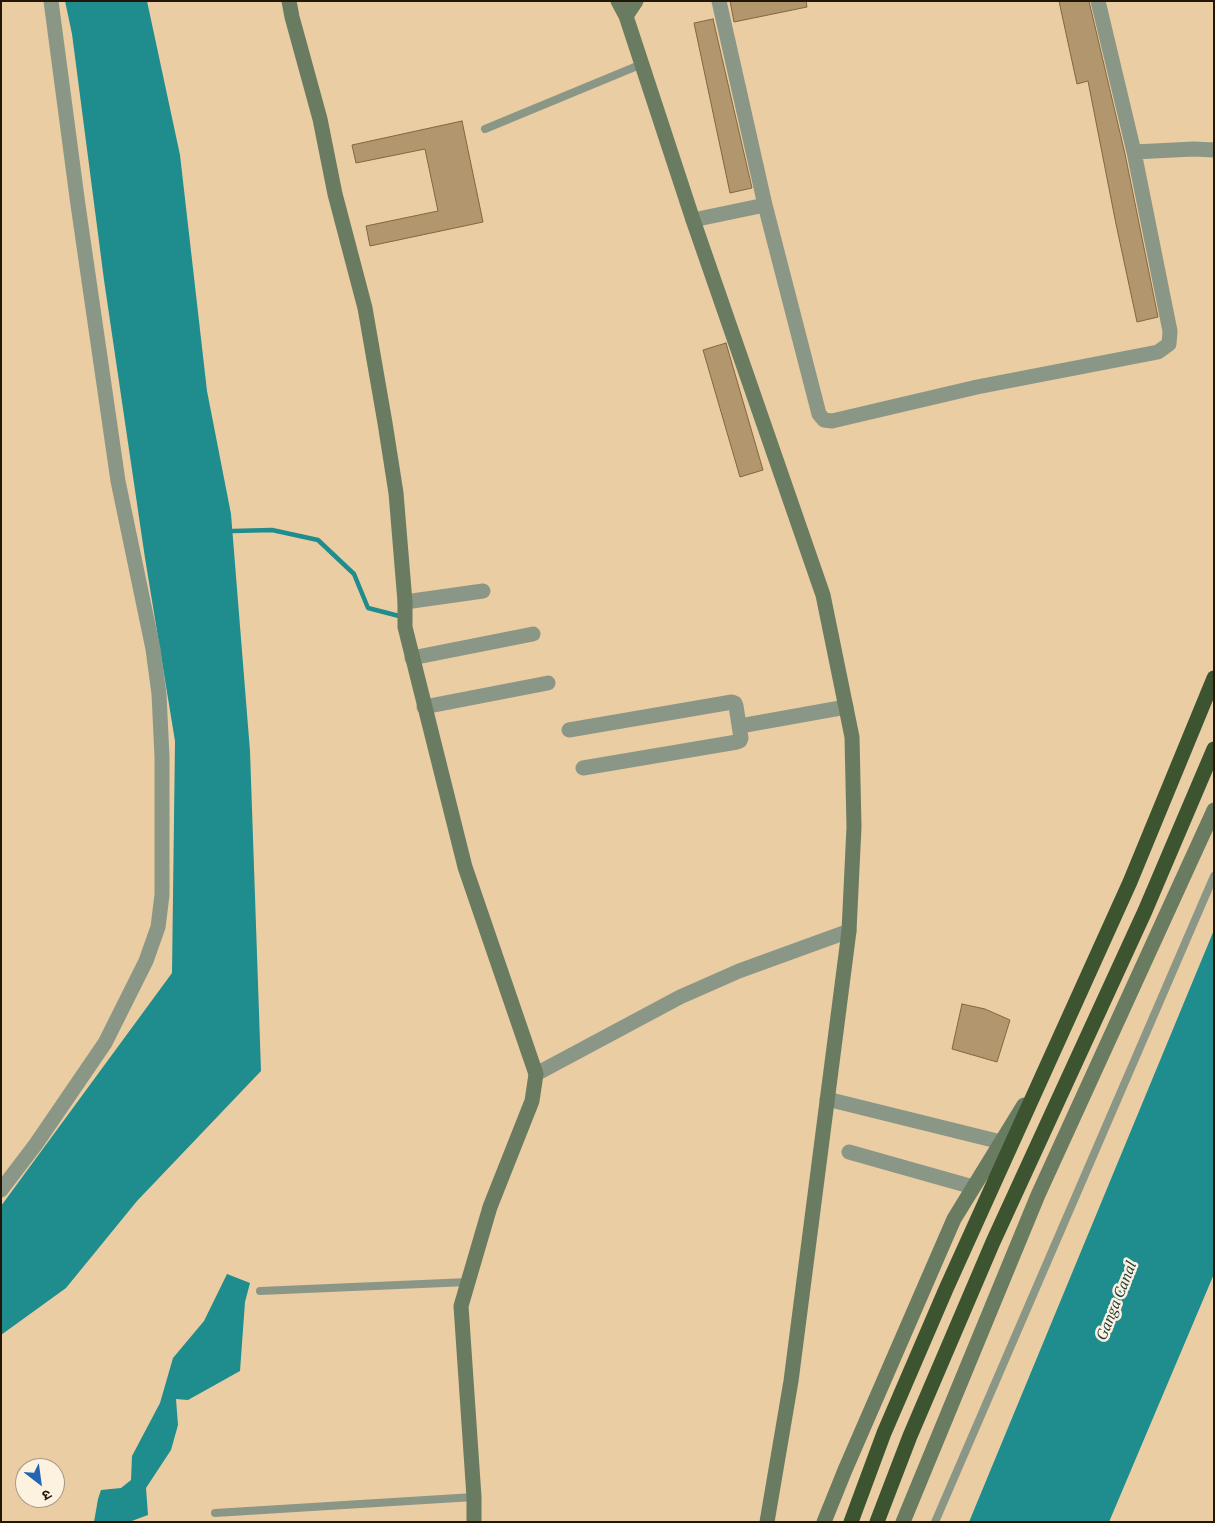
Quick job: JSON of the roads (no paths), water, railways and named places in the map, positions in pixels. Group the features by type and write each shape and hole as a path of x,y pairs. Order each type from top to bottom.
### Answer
{"highway":[{"path":"851,1522 884,1433 946,1288 1130,882 1214,678"},
{"path":"877,1522 910,1436 993,1242 1145,911 1214,749"}],"street":[{"path":"1,1190 36,1144 105,1042 146,961 158,927 162,895 162,757 159,694 153,649 118,481 51,1"},
{"path":"290,1 292,17 320,119 335,194 365,308 396,493 405,602 404,627 465,867 536,1074 532,1101 490,1207 461,1306 474,1497 474,1522"},
{"path":"618,1 626,16 693,220 822,595 852,737 854,817 849,931 791,1381 767,1522"},
{"path":"626,16 636,1"},
{"path":"719,1 766,205 819,414 824,420 832,421 977,387 1158,352 1169,344 1170,331 1134,152 1098,1"},
{"path":"1134,152 1214,150"},
{"path":"693,220 766,205"},
{"path":"405,602 484,591"},
{"path":"412,658 533,634"},
{"path":"424,707 548,683"},
{"path":"569,730 735,703 740,726 740,741 583,768"},
{"path":"740,726 846,706"},
{"path":"903,1522 1038,1195 1214,810"},
{"path":"536,1074 680,997 739,971 849,931"},
{"path":"824,1522 954,1219 1041,1076"},
{"path":"827,1099 1001,1142"},
{"path":"849,1152 973,1187"}],"lane":[{"path":"485,129 642,64"},
{"path":"935,1522 1214,876"},
{"path":"260,1291 468,1282"},
{"path":"215,1513 474,1497"}],"water":[{"path":"65,1 147,1 180,155 207,391 231,514 250,751 261,1071 137,1201 66,1288 1,1335 1,1206 172,973 175,741 145,558 104,280 72,34"},
{"name":"Ganga Canal","path":"1214,930 1214,1274 1109,1522 969,1522"},
{"path":"227,1274 250,1283 245,1302 240,1371 188,1400 176,1399 178,1425 171,1450 146,1488 148,1515 129,1522 94,1522 101,1490 121,1488 131,1480 132,1456 160,1403 173,1358 204,1321"}],"waterway":[{"path":"233,531 272,530 318,540 354,574 368,608 403,617"}]}
